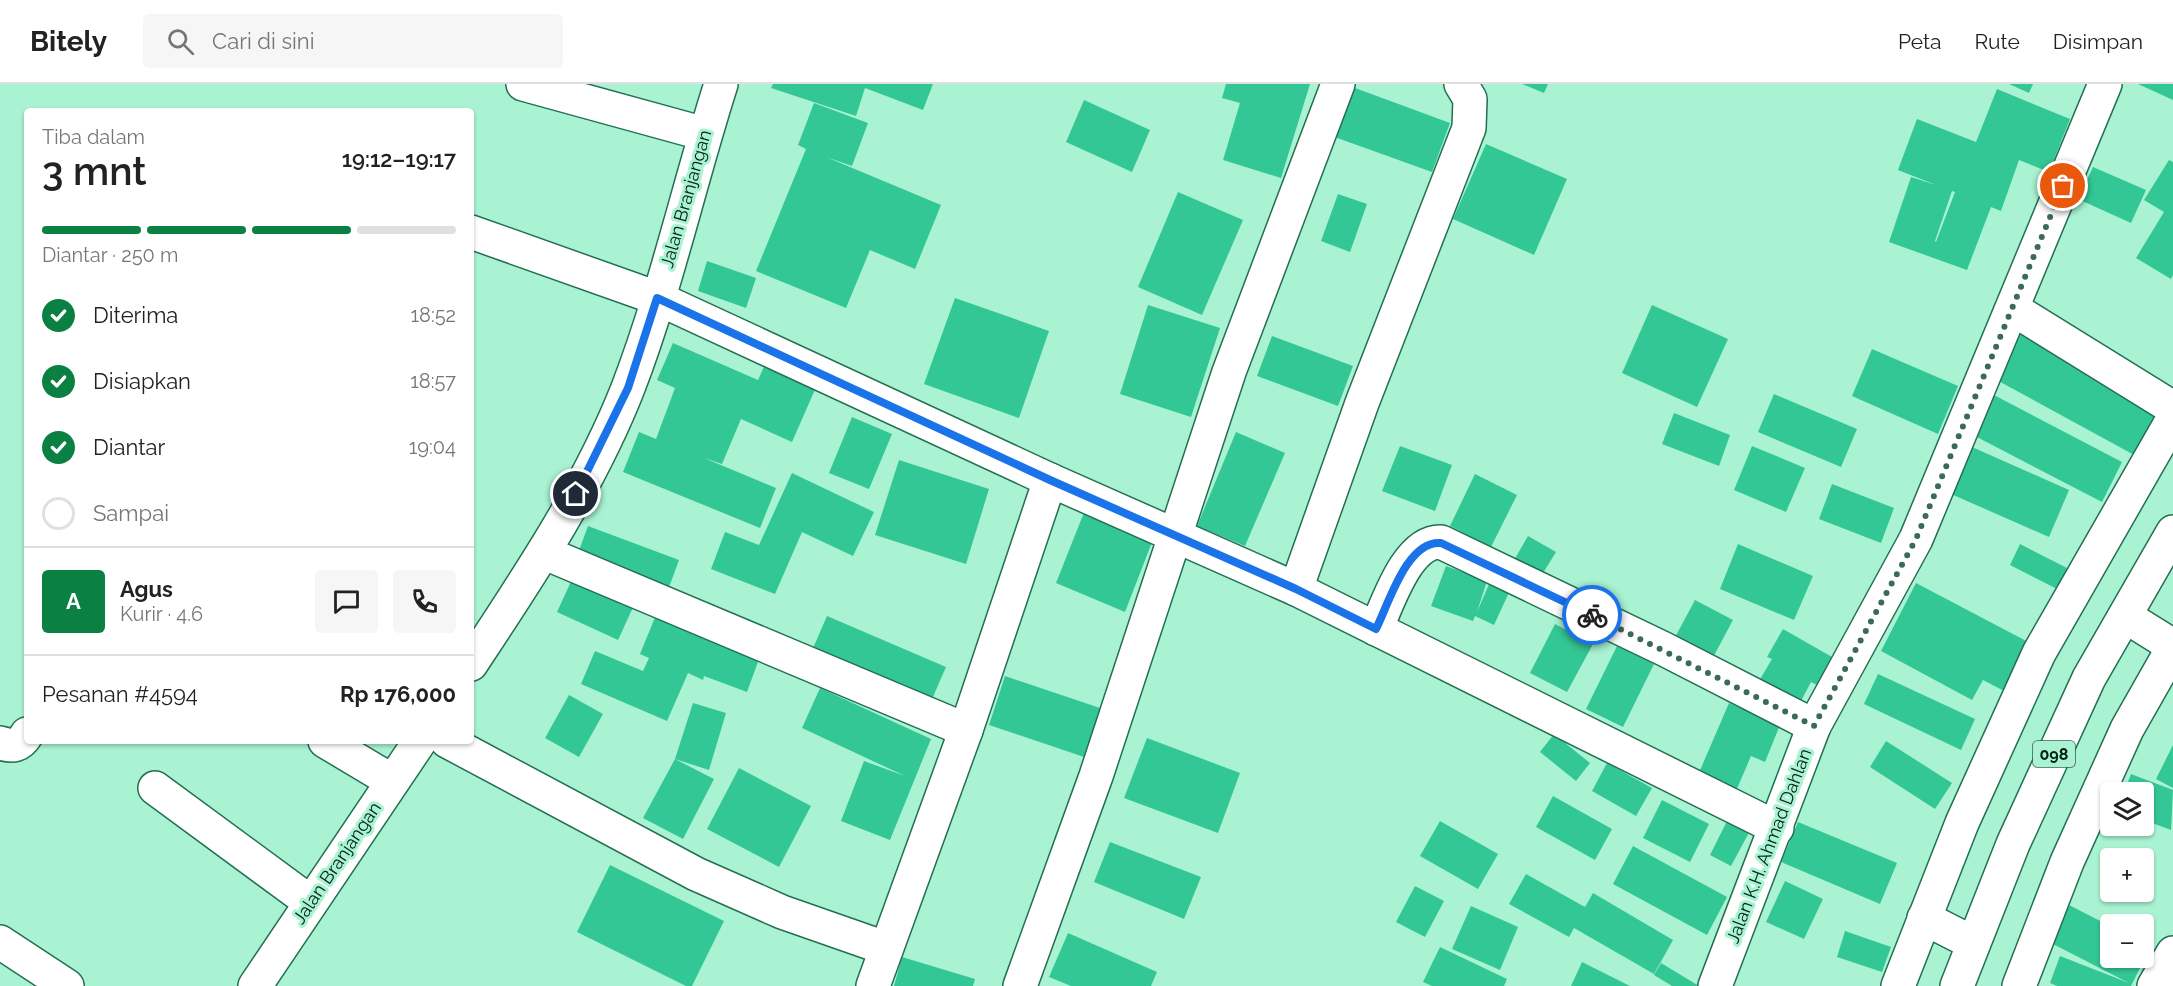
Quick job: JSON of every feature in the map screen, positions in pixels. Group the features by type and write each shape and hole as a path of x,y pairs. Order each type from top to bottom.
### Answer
{"street":[{"path":"523,84 705,134"},
{"name":"Jalan Branjangan","path":"474,659 544,553 587,474 628,388 722,84"},
{"path":"1020,986 1096,776 1174,533 1229,372 1338,84"},
{"path":"1296,589 1362,403 1469,128 1470,99 1461,84"},
{"name":"Jalan K.H. Ahmad Dahlan","path":"1715,986 1814,726 1916,539 2105,84"},
{"path":"474,233 657,298 1050,480 1174,533 1296,589 1777,828"},
{"path":"2013,309 2173,408"},
{"path":"1898,986 1962,823 2039,653 2173,419"},
{"path":"873,986 966,730 1050,480"},
{"name":"098","path":"1957,986 2013,844 2090,678 2173,532"},
{"path":"1376,629 1409,561 1422,546 1431,542 1441,543 1664,649 1814,726"},
{"path":"544,553 966,730"},
{"path":"2019,986 2067,862 2127,729 2173,647 2126,616"},
{"path":"0,743 12,746 20,744 24,738"},
{"path":"331,744 392,781"},
{"name":"Jalan Branjangan","path":"255,986 418,744"},
{"path":"453,744 696,873 782,912 885,948"},
{"path":"155,788 310,902"},
{"path":"1924,918 1973,943"},
{"path":"0,942 67,986"},
{"path":"2154,986 2173,953"}],"building":[{"path":"773,84 933,84 923,110 865,88 856,116 771,88"},
{"path":"1226,84 1310,84 1281,178 1223,160 1240,103 1222,98"},
{"path":"1522,84 1548,84 1544,93"},
{"path":"2009,84 2033,84 2029,93"},
{"path":"2138,84 2173,84 2173,100"},
{"path":"1347,85 1450,123 1432,172 1329,135"},
{"path":"1997,89 2070,119 2049,172 2019,160 2001,211 1991,207 1967,270 1889,242 1911,177 1936,185 1898,170 1917,119 1976,142","holes":["1952,191 1955,192 1936,242"]},
{"path":"1084,100 1150,130 1132,172 1066,142"},
{"path":"814,103 868,123 852,166 826,157 941,205 915,269 870,250 846,308 756,271 806,149 798,145"},
{"path":"1486,144 1567,179 1534,255 1453,219"},
{"path":"2169,160 2173,162 2173,275 2171,279 2136,258 2164,212 2144,200"},
{"path":"2093,167 2146,190 2131,223 2078,199"},
{"path":"1178,192 1243,220 1202,315 1138,287"},
{"path":"1338,194 1367,204 1350,252 1321,241"},
{"path":"707,261 756,278 746,308 698,291"},
{"path":"955,298 1049,331 1019,418 924,384"},
{"path":"1148,305 1220,328 1191,417 1120,394"},
{"path":"1652,305 1728,339 1697,407 1622,373"},
{"path":"2020,328 2163,407 2136,456 1993,378"},
{"path":"1272,336 1353,366 1338,406 1257,376"},
{"path":"673,343 758,380 766,362 817,385 792,442 741,419 722,464 704,458 776,488 760,528 623,472 639,432 656,439 675,388 657,380"},
{"path":"1872,349 1958,386 1938,434 1852,396"},
{"path":"1774,394 1857,429 1841,467 1758,432"},
{"path":"1994,395 2122,462 2102,502 1973,435"},
{"path":"1674,413 1730,435 1719,466 1662,444"},
{"path":"852,417 892,434 869,489 829,473"},
{"path":"1236,432 1285,453 1245,546 1197,526"},
{"path":"1400,446 1452,465 1435,511 1382,491"},
{"path":"1752,446 1805,468 1786,512 1734,490"},
{"path":"1972,447 2069,490 2049,537 1951,494"},
{"path":"899,460 989,489 966,564 875,535"},
{"path":"792,473 874,512 853,556 802,532 775,594 711,569 725,532 759,545"},
{"path":"1475,474 1517,495 1491,547 1450,526"},
{"path":"1832,484 1894,508 1881,543 1819,519"},
{"path":"1085,510 1154,537 1125,612 1056,583"},
{"path":"588,526 679,560 668,590 577,556"},
{"path":"1528,536 1556,552 1540,578 1513,562"},
{"path":"1738,544 1813,576 1794,620 1720,589"},
{"path":"2020,544 2067,568 2057,589 2010,565"},
{"path":"1446,566 1487,581 1477,612 1492,577 1512,586 1494,625 1475,616 1473,621 1431,606"},
{"path":"574,575 635,603 618,640 557,612"},
{"path":"1916,583 2032,644 2006,692 1983,680 1972,700 1881,651"},
{"path":"1695,600 1733,620 1710,663 1672,643"},
{"path":"656,615 759,659 747,692 704,676 703,680 688,673 667,721 581,684 595,651 643,671 649,658 640,654"},
{"path":"827,616 946,667 929,706 810,655"},
{"path":"1555,624 1593,644 1567,692 1530,673"},
{"path":"1783,629 1832,657 1817,685 1811,682 1800,703 1759,681 1772,659 1767,657"},
{"path":"1617,646 1654,664 1623,727 1586,709"},
{"path":"1878,674 1975,719 1961,750 1864,704"},
{"path":"1005,676 1103,709 1087,758 989,725"},
{"path":"820,688 931,739 890,840 841,821 864,761 905,776 802,728"},
{"path":"569,695 603,714 579,757 545,738"},
{"path":"693,703 726,713 709,770 675,759"},
{"path":"1729,703 1780,725 1765,762 1751,756 1736,791 1698,775"},
{"path":"1554,734 1590,763 1576,781 1540,752"},
{"path":"1147,738 1240,773 1218,833 1124,798"},
{"path":"1886,741 1952,783 1935,809 1870,767"},
{"path":"2173,745 2173,788 2156,779"},
{"path":"675,759 714,779 683,839 643,818"},
{"path":"1607,763 1652,788 1636,816 1592,791"},
{"path":"739,768 811,806 779,867 707,829"},
{"path":"2131,774 2152,782 2128,782"},
{"path":"2154,783 2173,790 2171,830 2154,824"},
{"path":"1553,796 1612,829 1595,860 1536,827"},
{"path":"1662,800 1709,824 1690,862 1643,838"},
{"path":"1730,815 1752,827 1731,866 1710,855"},
{"path":"1440,821 1498,854 1478,889 1420,856"},
{"path":"1798,822 1897,863 1880,904 1781,862"},
{"path":"1110,842 1201,877 1184,919 1094,882"},
{"path":"1633,846 1727,897 1707,935 1613,884"},
{"path":"610,865 724,921 692,986 686,986 577,932"},
{"path":"1526,874 1585,907 1593,893 1673,940 1654,974 1574,928 1569,937 1509,904"},
{"path":"1785,881 1823,899 1804,939 1766,922"},
{"path":"1415,886 1444,901 1425,937 1396,922"},
{"path":"2067,904 2100,921 2100,968 2140,968 2131,986 2057,986 2050,983 2060,956 2129,983 2049,942"},
{"path":"1471,906 1518,927 1500,970 1452,949"},
{"path":"1845,931 1891,947 1882,972 1837,957"},
{"path":"1068,933 1157,972 1151,986 1071,986 1049,977"},
{"path":"1440,947 1507,979 1504,986 1432,986 1423,982"},
{"path":"902,957 975,979 973,986 894,986"},
{"path":"1582,962 1630,986 1571,986"},
{"path":"1661,963 1699,986 1672,986 1654,975"}],"way so far":[{"path":"1592,615 1814,726 1916,539 2063,186"}],"route":[{"path":"576,494 628,388 657,298 1050,480 1296,589 1376,629 1409,561 1422,546 1431,542 1441,543 1592,615"}]}
